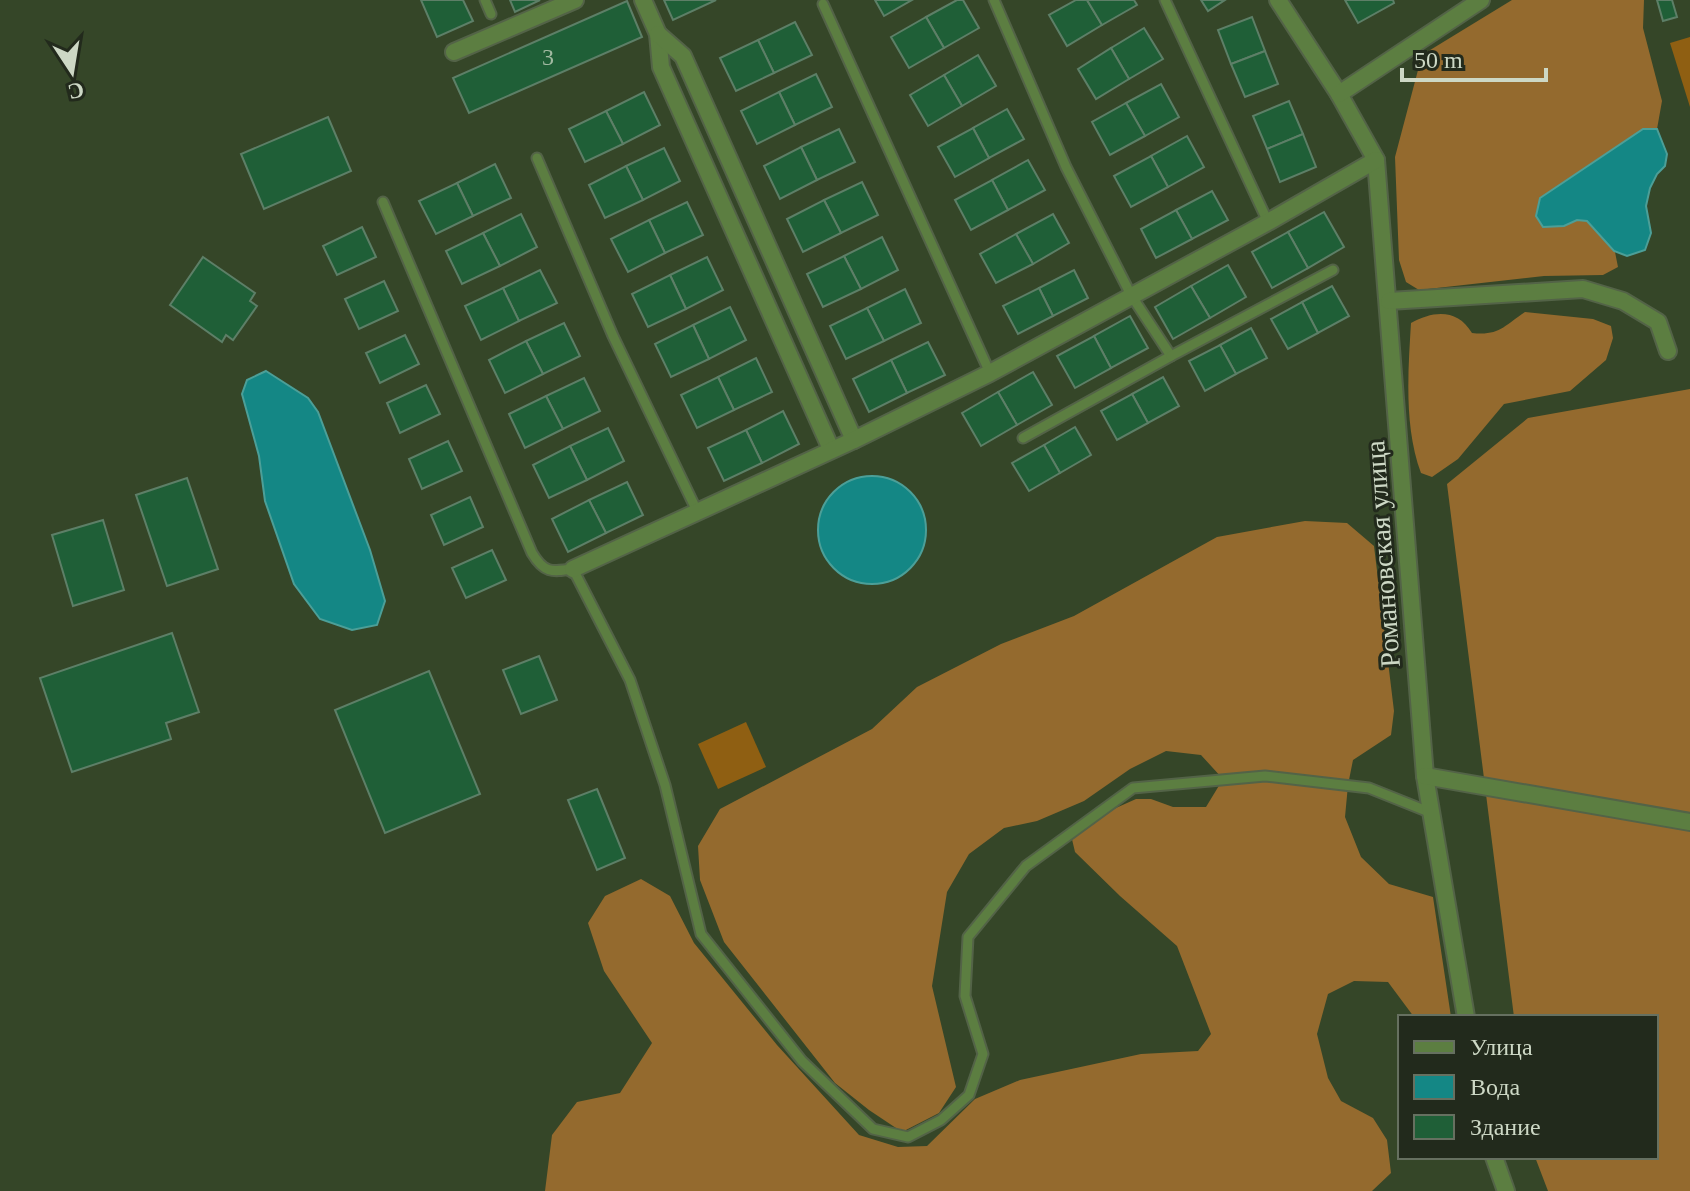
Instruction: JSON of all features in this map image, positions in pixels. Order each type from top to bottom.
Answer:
[{"type":"street","points":[[454,52],[575,0]]},
{"type":"street","points":[[643,0],[658,34],[661,67],[831,449]]},
{"type":"street","name":"Романовская улица","points":[[1278,0],[1339,94],[1376,160],[1425,776],[1466,1015]]},
{"type":"street","points":[[1339,94],[1481,0]]},
{"type":"street","points":[[658,34],[683,56],[854,440]]},
{"type":"street","points":[[705,167],[726,156]]},
{"type":"street","points":[[573,569],[854,440],[990,373],[1376,160]]},
{"type":"street","points":[[1389,301],[1583,289],[1623,301],[1658,322],[1668,351]]},
{"type":"street","points":[[772,318],[794,307]]},
{"type":"street","points":[[1425,776],[1690,822]]},
{"type":"street","points":[[1495,1159],[1506,1191]]},
{"type":"lane","points":[[485,0],[491,14]]},
{"type":"lane","points":[[994,0],[1066,167],[1131,295],[1171,356]]},
{"type":"lane","points":[[1165,0],[1268,222]]},
{"type":"lane","points":[[823,4],[990,373]]},
{"type":"lane","points":[[537,158],[613,336],[697,511]]},
{"type":"lane","points":[[383,202],[532,553],[541,567],[554,572],[573,569],[630,680],[665,785],[701,934],[802,1061],[873,1129],[908,1137],[941,1120],[969,1095],[983,1054],[965,996],[968,937],[1026,866],[1133,788],[1265,776],[1369,788],[1429,812]]},
{"type":"lane","points":[[1023,438],[1333,270]]},
{"type":"shaded area","points":[[1512,0],[1644,0],[1643,28],[1662,101],[1657,129],[1643,129],[1540,198],[1564,226],[1577,220],[1587,221],[1615,252],[1618,267],[1603,275],[1544,276],[1419,290],[1406,282],[1399,260],[1395,157],[1422,55]]},
{"type":"shaded area","points":[[1690,37],[1690,107],[1670,43]]},
{"type":"shaded area","points":[[1525,312],[1593,319],[1611,326],[1613,338],[1606,360],[1570,391],[1504,404],[1458,459],[1432,477],[1421,473],[1410,418],[1411,323],[1428,316],[1445,314],[1460,319],[1472,333],[1489,333],[1501,329]]},
{"type":"shaded area","points":[[1690,389],[1690,1191],[1548,1191],[1536,1159],[1658,1159],[1658,1015],[1514,1015],[1447,484],[1528,418]]},
{"type":"shaded area","points":[[1305,521],[1347,523],[1374,546],[1394,711],[1391,735],[1353,760],[1345,817],[1361,857],[1389,884],[1433,897],[1451,1015],[1413,1015],[1388,982],[1354,981],[1328,994],[1317,1034],[1328,1078],[1341,1101],[1373,1118],[1387,1140],[1391,1173],[1372,1191],[545,1191],[552,1135],[577,1102],[620,1093],[652,1043],[604,971],[588,923],[605,896],[641,879],[670,896],[694,943],[777,1045],[859,1135],[898,1147],[927,1146],[975,1099],[1020,1080],[1141,1054],[1198,1051],[1211,1034],[1177,946],[1075,852],[1071,835],[1098,816],[1136,799],[1151,799],[1173,807],[1206,807],[1223,779],[1201,755],[1166,751],[1130,769],[1084,801],[1037,821],[1004,828],[969,854],[947,892],[932,986],[956,1087],[939,1113],[902,1132],[835,1083],[724,942],[700,880],[698,846],[720,809],[872,729],[917,687],[1001,644],[1074,616],[1217,537]]},
{"type":"shaded area","points":[[746,722],[766,767],[718,789],[698,744]]},
{"type":"water","points":[[1643,129],[1657,129],[1667,154],[1665,166],[1650,188],[1646,206],[1651,233],[1645,250],[1627,256],[1614,251],[1587,221],[1543,227],[1536,216],[1540,198]]},
{"type":"water","points":[[266,371],[308,398],[318,412],[370,550],[385,601],[377,625],[352,630],[320,619],[294,584],[265,501],[259,456],[242,394],[247,380]]},
{"type":"water","points":[[872,476],[893,480],[910,492],[922,509],[926,530],[922,551],[910,568],[893,580],[872,584],[851,580],[834,568],[822,551],[818,530],[822,509],[834,492],[851,480]]},
{"type":"building","points":[[421,0],[463,0],[473,21],[437,37]]},
{"type":"building","points":[[510,0],[540,0],[515,12]]},
{"type":"building","points":[[664,0],[716,0],[673,20]]},
{"type":"building","points":[[875,0],[912,0],[884,16]]},
{"type":"building","points":[[957,0],[963,0],[979,28],[944,48],[926,17]]},
{"type":"building","points":[[1076,0],[1087,0],[1102,25],[1067,46],[1049,15]]},
{"type":"building","points":[[1087,0],[1134,0],[1137,5],[1102,25]]},
{"type":"building","points":[[1201,0],[1225,0],[1208,11]]},
{"type":"building","points":[[1345,0],[1393,0],[1394,3],[1358,23]]},
{"type":"building","points":[[1657,0],[1672,0],[1677,17],[1663,21]]},
{"type":"building","points":[[627,1],[642,37],[469,113],[453,78]]},
{"type":"building","points":[[926,17],[944,48],[909,68],[891,37]]},
{"type":"building","points":[[1252,17],[1265,51],[1231,64],[1218,30]]},
{"type":"building","points":[[795,22],[812,55],[774,73],[758,40]]},
{"type":"building","points":[[1144,28],[1163,59],[1129,79],[1111,48]]},
{"type":"building","points":[[758,40],[774,73],[736,91],[720,58]]},
{"type":"building","points":[[1111,48],[1129,79],[1096,99],[1078,69]]},
{"type":"building","points":[[1265,51],[1278,84],[1245,97],[1231,64]]},
{"type":"building","points":[[978,55],[996,86],[962,106],[944,75]]},
{"type":"building","points":[[816,74],[832,107],[795,125],[779,92]]},
{"type":"building","points":[[944,75],[962,106],[928,126],[910,95]]},
{"type":"building","points":[[1161,84],[1179,117],[1145,136],[1126,103]]},
{"type":"building","points":[[644,92],[660,125],[623,144],[606,111]]},
{"type":"building","points":[[779,92],[795,125],[757,144],[741,111]]},
{"type":"building","points":[[1289,101],[1303,134],[1267,149],[1253,116]]},
{"type":"building","points":[[1126,103],[1145,136],[1110,155],[1092,122]]},
{"type":"building","points":[[1007,109],[1024,139],[989,158],[973,128]]},
{"type":"building","points":[[606,111],[623,144],[585,162],[569,129]]},
{"type":"building","points":[[328,117],[351,171],[264,209],[241,154]]},
{"type":"building","points":[[973,128],[989,158],[955,177],[938,147]]},
{"type":"building","points":[[839,129],[855,162],[817,180],[801,147]]},
{"type":"building","points":[[1303,134],[1316,167],[1280,182],[1267,149]]},
{"type":"building","points":[[1187,136],[1204,167],[1168,187],[1151,156]]},
{"type":"building","points":[[801,147],[817,180],[780,199],[764,166]]},
{"type":"building","points":[[664,148],[680,181],[643,200],[626,166]]},
{"type":"building","points":[[1151,156],[1168,187],[1131,207],[1114,176]]},
{"type":"building","points":[[1028,160],[1045,190],[1008,210],[992,180]]},
{"type":"building","points":[[495,164],[511,198],[473,216],[457,183]]},
{"type":"building","points":[[626,166],[643,200],[605,218],[589,185]]},
{"type":"building","points":[[992,180],[1008,210],[971,230],[955,200]]},
{"type":"building","points":[[862,182],[878,215],[841,233],[824,200]]},
{"type":"building","points":[[457,183],[473,216],[436,234],[419,201]]},
{"type":"building","points":[[1212,191],[1228,220],[1192,239],[1176,210]]},
{"type":"building","points":[[824,200],[841,233],[803,252],[787,219]]},
{"type":"building","points":[[687,202],[703,235],[665,253],[649,220]]},
{"type":"building","points":[[1176,210],[1192,239],[1156,258],[1141,229]]},
{"type":"building","points":[[1324,212],[1344,247],[1308,268],[1288,232]]},
{"type":"building","points":[[521,214],[537,247],[500,266],[483,233]]},
{"type":"building","points":[[1053,214],[1069,243],[1033,264],[1016,234]]},
{"type":"building","points":[[649,220],[665,253],[628,272],[611,239]]},
{"type":"building","points":[[362,227],[376,257],[337,275],[323,246]]},
{"type":"building","points":[[1288,232],[1308,268],[1272,288],[1252,252]]},
{"type":"building","points":[[483,233],[500,266],[462,284],[446,251]]},
{"type":"building","points":[[1016,234],[1033,264],[996,283],[980,254]]},
{"type":"building","points":[[882,237],[898,270],[861,289],[844,256]]},
{"type":"building","points":[[844,256],[861,289],[823,307],[807,274]]},
{"type":"building","points":[[203,257],[255,293],[250,301],[257,306],[233,340],[226,335],[222,342],[170,305]]},
{"type":"building","points":[[707,257],[723,290],[686,309],[670,275]]},
{"type":"building","points":[[1228,265],[1246,297],[1210,318],[1191,286]]},
{"type":"building","points":[[540,270],[557,303],[519,321],[503,288]]},
{"type":"building","points":[[1074,270],[1088,298],[1053,316],[1039,288]]},
{"type":"building","points":[[670,275],[686,309],[648,327],[632,294]]},
{"type":"building","points":[[384,281],[398,311],[359,329],[345,299]]},
{"type":"building","points":[[1191,286],[1210,318],[1173,339],[1155,307]]},
{"type":"building","points":[[1332,286],[1349,316],[1318,333],[1302,302]]},
{"type":"building","points":[[503,288],[519,321],[481,340],[465,306]]},
{"type":"building","points":[[1039,288],[1053,316],[1018,334],[1003,306]]},
{"type":"building","points":[[905,289],[921,323],[884,341],[867,308]]},
{"type":"building","points":[[1302,302],[1318,333],[1288,349],[1271,319]]},
{"type":"building","points":[[730,307],[746,340],[709,359],[693,325]]},
{"type":"building","points":[[867,308],[884,341],[846,359],[830,326]]},
{"type":"building","points":[[1130,316],[1148,348],[1111,368],[1094,336]]},
{"type":"building","points":[[564,323],[580,356],[543,374],[526,341]]},
{"type":"building","points":[[693,325],[709,359],[671,377],[655,344]]},
{"type":"building","points":[[1251,328],[1267,358],[1236,374],[1220,345]]},
{"type":"building","points":[[405,335],[419,364],[380,383],[366,353]]},
{"type":"building","points":[[1094,336],[1111,368],[1075,388],[1057,356]]},
{"type":"building","points":[[526,341],[543,374],[505,393],[489,360]]},
{"type":"building","points":[[928,342],[945,375],[907,393],[891,360]]},
{"type":"building","points":[[1220,345],[1236,374],[1205,391],[1189,361]]},
{"type":"building","points":[[756,358],[772,392],[734,410],[718,377]]},
{"type":"building","points":[[891,360],[907,393],[869,412],[853,379]]},
{"type":"building","points":[[1033,372],[1052,405],[1017,425],[998,392]]},
{"type":"building","points":[[718,377],[734,410],[697,428],[681,395]]},
{"type":"building","points":[[1163,377],[1179,406],[1148,423],[1132,394]]},
{"type":"building","points":[[584,378],[600,411],[563,429],[546,396]]},
{"type":"building","points":[[426,385],[440,414],[400,433],[387,403]]},
{"type":"building","points":[[998,392],[1017,425],[981,446],[962,413]]},
{"type":"building","points":[[1132,394],[1148,423],[1117,440],[1101,411]]},
{"type":"building","points":[[546,396],[563,429],[525,448],[509,414]]},
{"type":"building","points":[[783,411],[799,444],[762,463],[746,430]]},
{"type":"building","points":[[1075,427],[1091,455],[1060,473],[1044,445]]},
{"type":"building","points":[[608,428],[624,461],[587,480],[570,446]]},
{"type":"building","points":[[746,430],[762,463],[724,481],[708,448]]},
{"type":"building","points":[[448,441],[462,471],[422,489],[409,459]]},
{"type":"building","points":[[1044,445],[1060,473],[1029,491],[1012,463]]},
{"type":"building","points":[[570,446],[587,480],[549,498],[533,465]]},
{"type":"building","points":[[187,478],[218,569],[167,586],[136,495]]},
{"type":"building","points":[[627,482],[643,515],[606,533],[589,500]]},
{"type":"building","points":[[470,497],[483,527],[444,545],[431,515]]},
{"type":"building","points":[[589,500],[606,533],[568,552],[552,519]]},
{"type":"building","points":[[103,520],[124,590],[73,606],[52,535]]},
{"type":"building","points":[[492,550],[506,580],[466,598],[452,568]]},
{"type":"building","points":[[172,633],[199,712],[166,723],[171,739],[72,772],[40,678]]},
{"type":"building","points":[[539,656],[557,700],[521,714],[503,670]]},
{"type":"building","points":[[429,671],[480,794],[385,833],[335,710]]},
{"type":"building","points":[[597,789],[625,858],[597,870],[568,800]]}]
